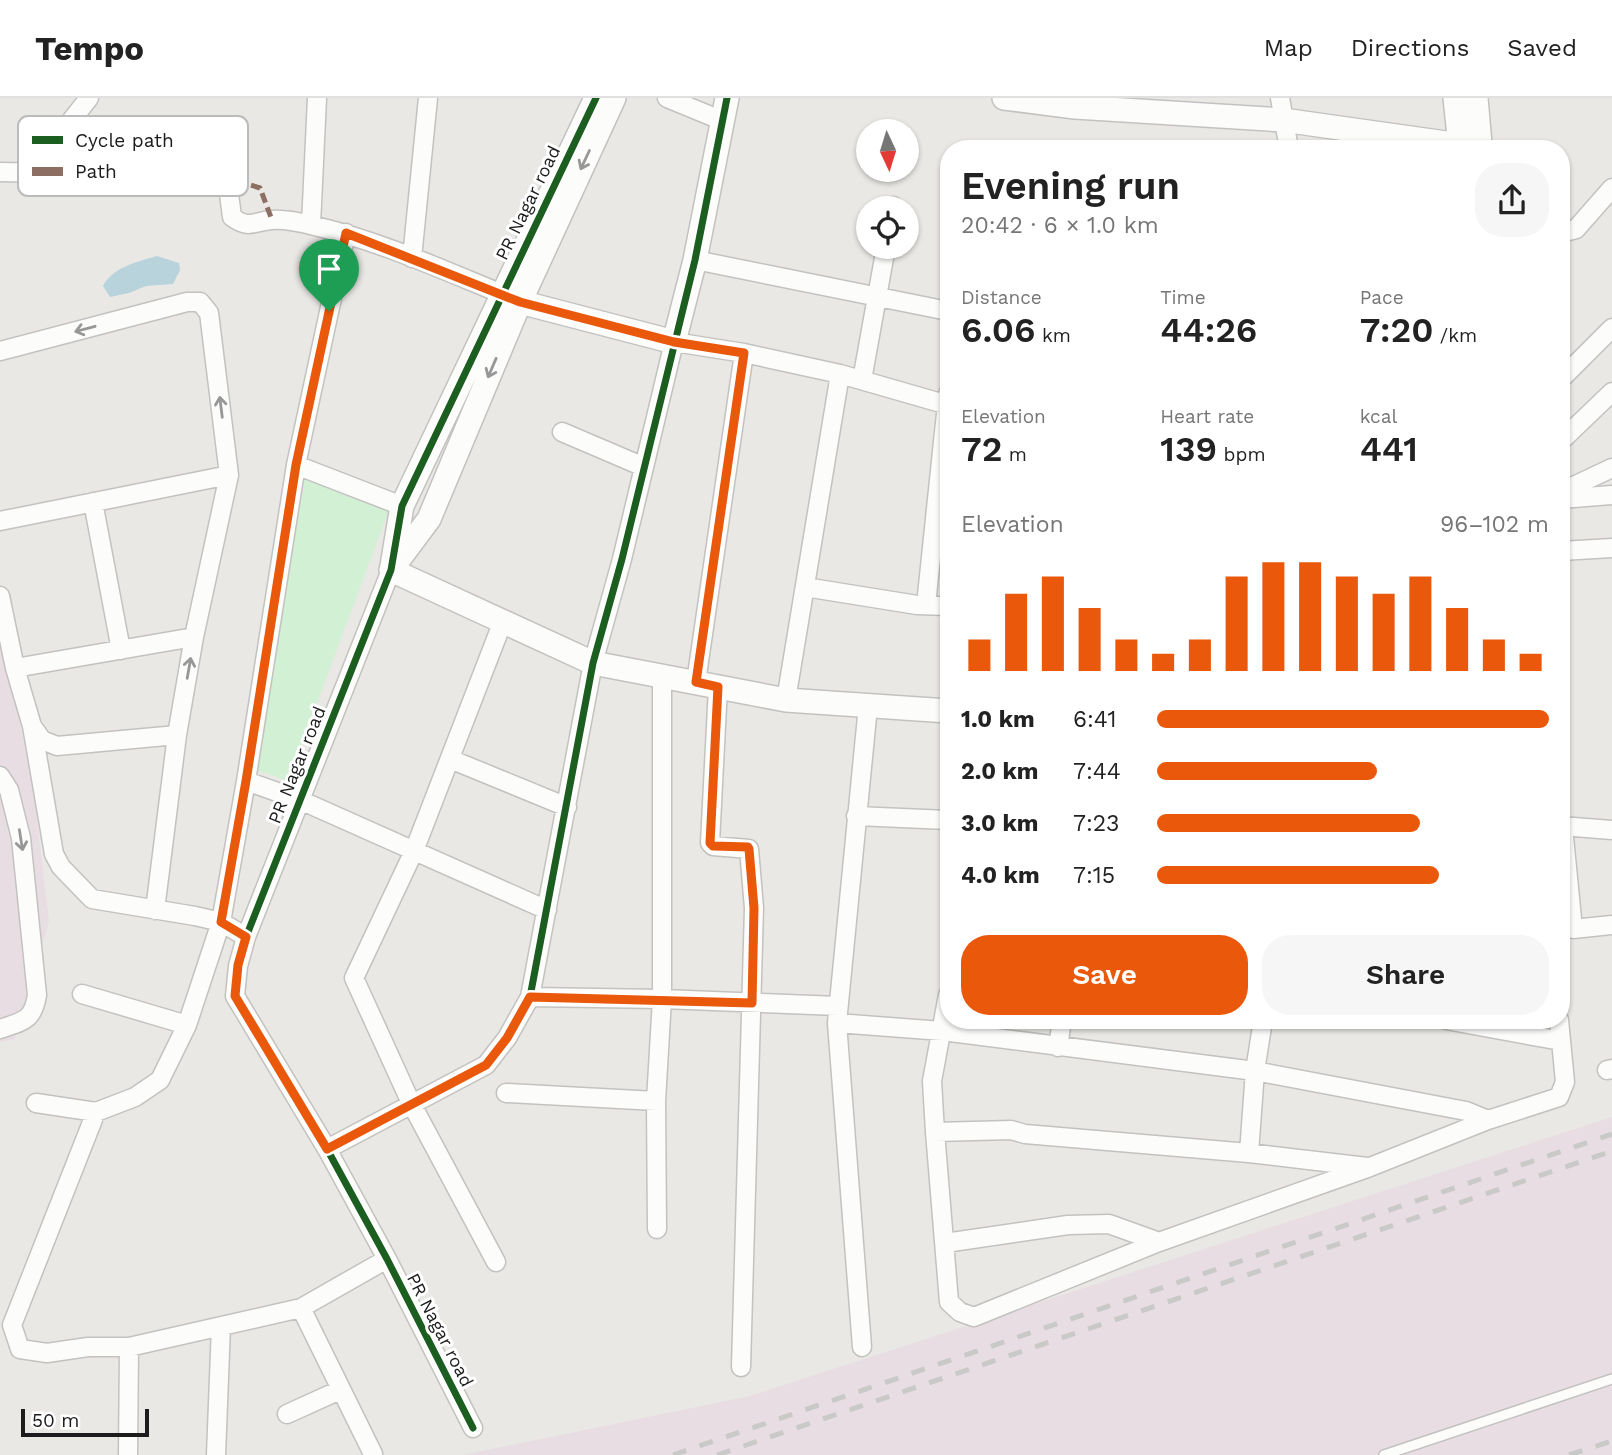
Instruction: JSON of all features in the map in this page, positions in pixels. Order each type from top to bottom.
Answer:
[{"type":"street","points":[[75,116],[89,98]]},
{"type":"street","points":[[311,225],[317,98]]},
{"type":"street","points":[[412,258],[428,98]]},
{"type":"street","name":"PR Nagar road","points":[[391,570],[429,519],[511,298],[596,98]]},
{"type":"street","name":"PR Nagar road","points":[[473,1429],[387,1259],[327,1149],[235,996],[238,965],[246,937],[391,570],[402,506],[614,98]]},
{"type":"street","points":[[667,98],[723,121]]},
{"type":"street","points":[[327,1149],[486,1065],[507,1038],[530,997],[593,663],[622,559],[695,260],[727,98]]},
{"type":"street","points":[[1004,98],[1282,109],[1435,140]]},
{"type":"street","points":[[1455,98],[1468,140]]},
{"type":"street","points":[[1471,140],[1476,98]]},
{"type":"street","points":[[1282,109],[1287,140]]},
{"type":"street","points":[[0,173],[18,173]]},
{"type":"street","points":[[1570,231],[1576,229],[1612,188]]},
{"type":"street","points":[[229,196],[232,217],[241,224],[259,225],[272,220],[346,233],[511,298],[674,342],[744,353],[940,400]]},
{"type":"street","points":[[36,1103],[96,1112],[135,1097],[159,1080],[187,1025],[221,922],[296,465],[346,233]]},
{"type":"street","points":[[862,380],[884,259]]},
{"type":"street","points":[[695,260],[940,310]]},
{"type":"street","points":[[0,351],[187,302],[200,302],[209,313],[229,475],[194,637],[177,735],[155,910]]},
{"type":"street","points":[[1570,370],[1612,328]]},
{"type":"street","points":[[741,1367],[754,908],[748,847],[713,846],[710,843],[707,685],[744,353]]},
{"type":"street","points":[[786,700],[840,374]]},
{"type":"street","points":[[1570,432],[1612,392]]},
{"type":"street","points":[[562,432],[644,467]]},
{"type":"street","points":[[296,465],[402,506]]},
{"type":"street","points":[[1570,488],[1612,468]]},
{"type":"street","points":[[0,521],[229,475]]},
{"type":"street","points":[[926,606],[940,476]]},
{"type":"street","points":[[1570,498],[1612,495]]},
{"type":"street","points":[[93,502],[121,650]]},
{"type":"street","points":[[1570,550],[1612,548]]},
{"type":"street","points":[[391,570],[593,663],[786,700],[940,710]]},
{"type":"street","points":[[804,587],[940,606]]},
{"type":"street","points":[[0,596],[15,668],[32,726],[54,854],[61,867],[92,898],[221,922],[246,937]]},
{"type":"street","points":[[496,1262],[411,1103],[354,978],[414,851],[503,621]]},
{"type":"street","points":[[15,668],[194,637]]},
{"type":"street","points":[[657,1229],[656,1101],[662,999],[662,676]]},
{"type":"street","points":[[862,1348],[837,1014],[868,706]]},
{"type":"street","points":[[32,726],[42,740],[57,746],[177,735]]},
{"type":"street","points":[[450,759],[567,807]]},
{"type":"street","points":[[0,776],[9,790],[21,838],[37,995],[34,1011],[27,1019],[0,1029]]},
{"type":"street","points":[[246,781],[300,800],[547,910]]},
{"type":"street","points":[[856,816],[940,820]]},
{"type":"street","points":[[1570,827],[1612,830]]},
{"type":"street","points":[[1570,901],[1573,929],[1612,925]]},
{"type":"street","points":[[82,995],[187,1025]]},
{"type":"street","points":[[530,997],[752,1003],[942,1031],[1255,1071],[1466,1111],[1488,1120]]},
{"type":"street","points":[[1058,1046],[1061,1029]]},
{"type":"street","points":[[1249,1153],[1255,1071],[1262,1029]]},
{"type":"street","points":[[1495,1029],[1561,1041]]},
{"type":"street","points":[[942,1031],[932,1081],[950,1302],[960,1312],[974,1317],[1159,1242],[1370,1167],[1488,1120],[1559,1097],[1566,1082],[1560,1029]]},
{"type":"street","points":[[506,1093],[656,1101]]},
{"type":"street","points":[[96,1112],[12,1325],[20,1349],[47,1353],[88,1347],[129,1347],[301,1308],[387,1259]]},
{"type":"street","points":[[935,1132],[1011,1130],[1025,1134],[1249,1153],[1370,1167]]},
{"type":"street","points":[[945,1243],[1068,1225],[1109,1224],[1159,1242]]},
{"type":"street","points":[[301,1308],[373,1454]]},
{"type":"street","points":[[216,1455],[220,1326]]},
{"type":"street","points":[[128,1455],[129,1347]]},
{"type":"street","points":[[287,1414],[340,1390]]},
{"type":"lane","points":[[1384,1455],[1612,1379]]},
{"type":"shaded area","points":[[0,627],[33,787],[49,921],[15,1039],[0,1042]]},
{"type":"shaded area","points":[[1612,1117],[1612,1455],[463,1455],[750,1396]]},
{"type":"green space","points":[[305,478],[389,510],[288,781],[256,770]]},
{"type":"water","points":[[157,256],[179,263],[180,270],[173,284],[146,286],[110,297],[103,286],[113,274],[126,266]]},
{"type":"railway","points":[[673,1455],[1612,1134]]},
{"type":"railway","points":[[717,1455],[1612,1151]]},
{"type":"railway","points":[[1569,1455],[1612,1441]]},
{"type":"marked path","points":[[248,184],[260,188],[272,220]]},
{"type":"cycle path","points":[[473,1428],[387,1259],[327,1149],[235,996],[238,966],[246,937],[391,570],[402,506],[596,98]]},
{"type":"cycle path","points":[[327,1149],[486,1065],[507,1038],[530,997],[593,663],[622,559],[695,260],[727,98]]},
{"type":"route","points":[[346,233],[520,302],[674,342],[744,353],[696,682],[718,687],[710,843],[713,846],[748,847],[754,908],[752,1003],[530,997],[507,1038],[486,1065],[327,1149],[235,996],[238,965],[246,937],[221,922],[296,465],[329,311],[346,233]]}]
